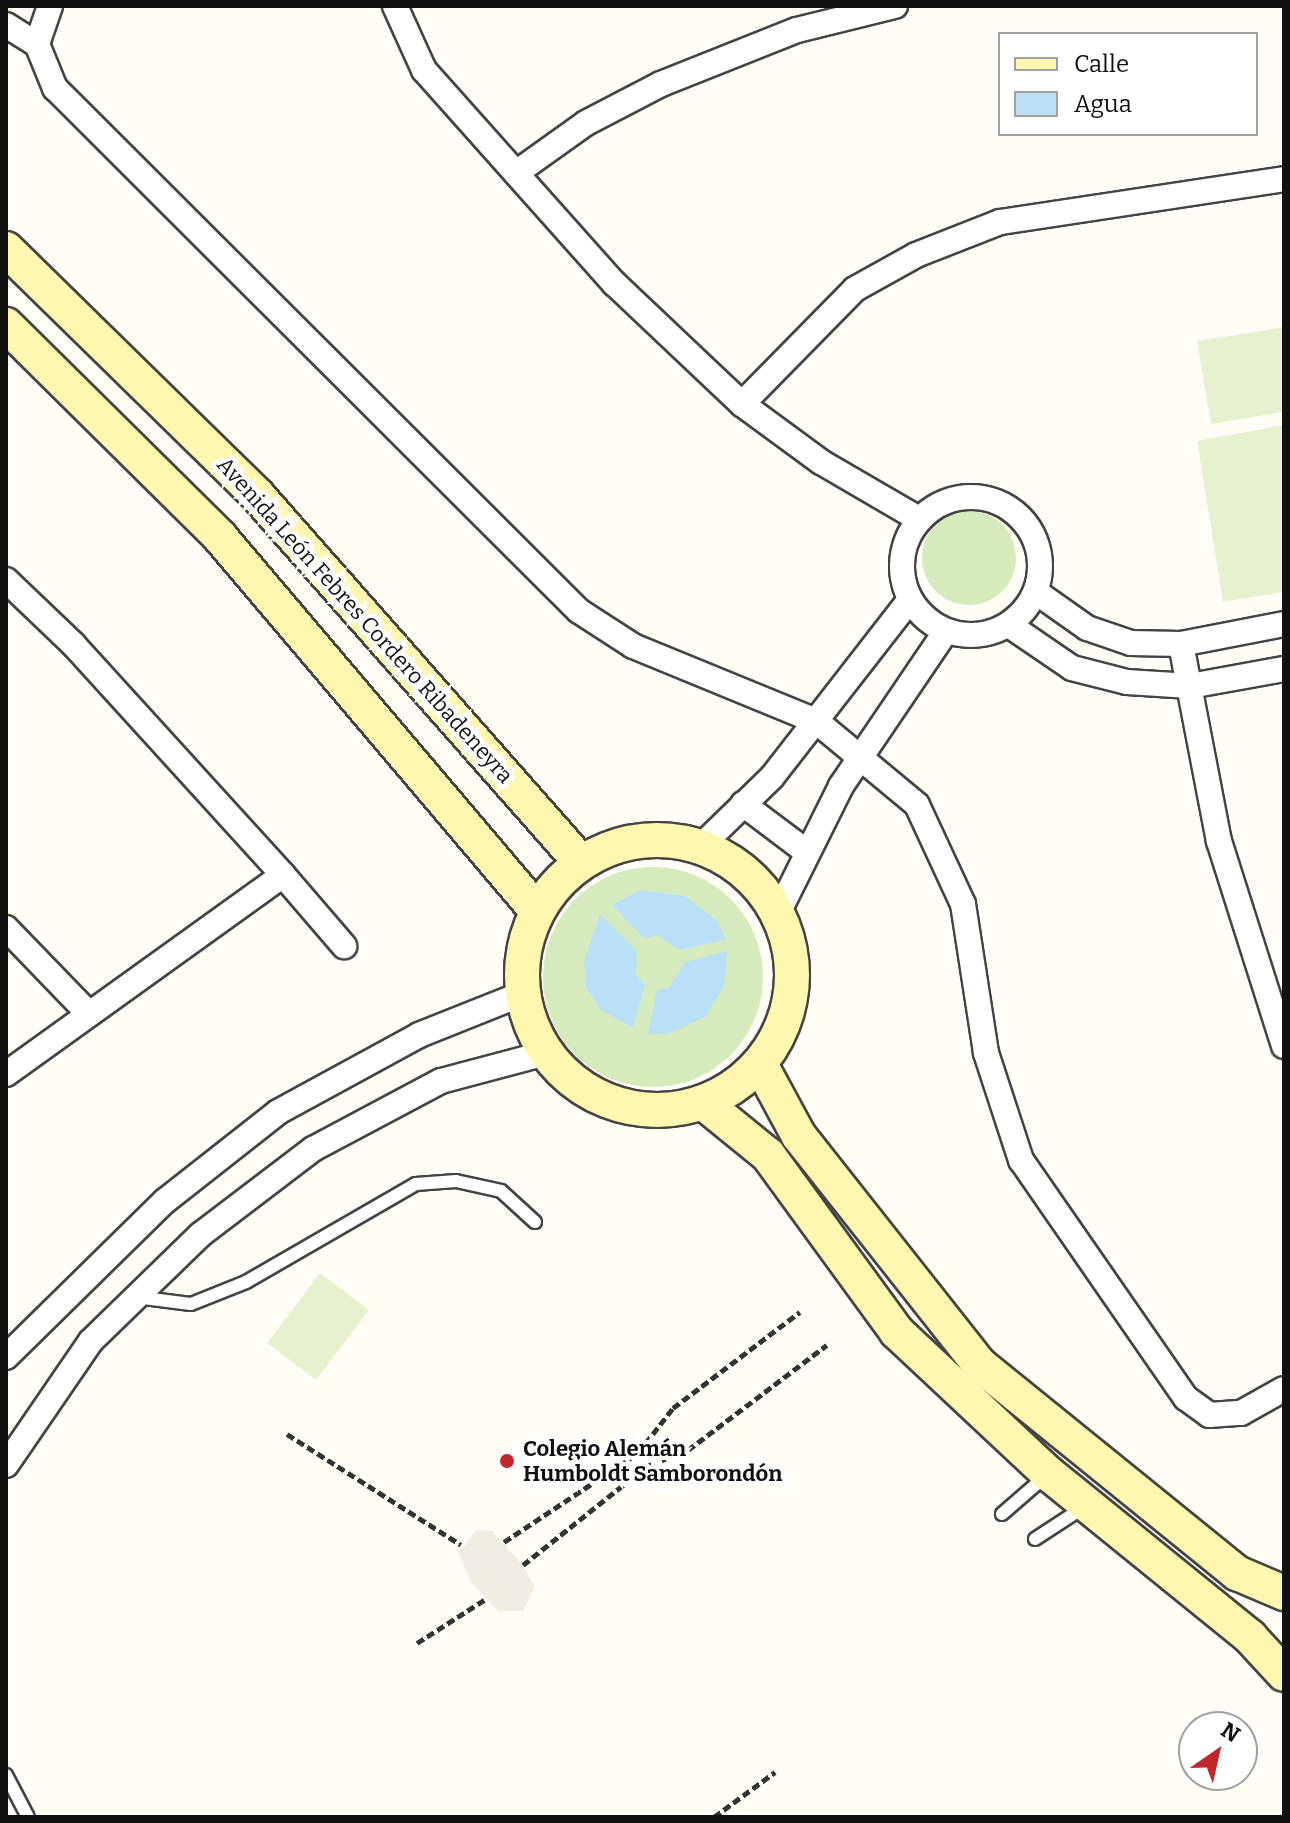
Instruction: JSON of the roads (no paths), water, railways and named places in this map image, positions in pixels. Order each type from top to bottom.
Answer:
[{"type":"street","points":[[37,44],[50,6]]},
{"type":"street","points":[[395,6],[424,70],[615,284],[742,404],[821,462],[919,519]]},
{"type":"street","points":[[516,173],[586,123],[661,84],[797,30],[895,6]]},
{"type":"street","points":[[6,25],[37,44],[55,88],[579,611],[633,646],[816,721],[917,805],[963,904],[986,1053],[1029,1173],[1186,1398],[1209,1415],[1241,1413],[1284,1389]]},
{"type":"street","points":[[742,404],[855,289],[916,255],[1000,222],[1284,179]]},
{"type":"street","name":"Avenida León Febres Cordero Ribadeneyra","points":[[6,249],[258,496],[581,862]]},
{"type":"street","points":[[6,325],[220,537],[537,911]]},
{"type":"street","points":[[962,497],[1009,507],[1038,545],[1036,592],[1009,625],[968,636],[946,631],[910,600],[902,558],[919,519],[962,497]]},
{"type":"street","points":[[6,580],[73,644],[344,946]]},
{"type":"street","points":[[1036,592],[1087,628],[1131,643],[1181,644],[1284,624]]},
{"type":"street","points":[[700,847],[743,804],[816,721],[910,600]]},
{"type":"street","points":[[1009,625],[1072,668],[1127,682],[1190,686],[1284,669]]},
{"type":"street","points":[[778,913],[807,852],[860,758],[946,631]]},
{"type":"street","points":[[1181,644],[1219,841],[1284,1046]]},
{"type":"street","points":[[743,804],[807,852]]},
{"type":"street","points":[[660,840],[700,847],[731,862],[778,913],[790,952],[792,992],[781,1031],[760,1064],[704,1103],[660,1111],[616,1105],[577,1084],[546,1053],[522,994],[523,951],[537,911],[581,862],[619,845],[660,840]]},
{"type":"street","points":[[6,1074],[283,875]]},
{"type":"street","points":[[6,928],[88,1013]]},
{"type":"street","points":[[6,1357],[165,1201],[278,1112],[419,1035],[522,994]]},
{"type":"street","points":[[6,1465],[91,1341],[200,1235],[313,1149],[441,1081],[546,1053]]},
{"type":"street","points":[[760,1064],[799,1136],[980,1365],[1237,1573],[1284,1593]]},
{"type":"street","points":[[704,1103],[768,1155],[897,1332],[1049,1474],[1250,1637],[1284,1674]]},
{"type":"lane","points":[[136,1297],[191,1304],[232,1287],[416,1184],[456,1181],[501,1191],[535,1222]]},
{"type":"lane","points":[[1002,1514],[1049,1474]]},
{"type":"lane","points":[[1035,1539],[1087,1506]]},
{"type":"lane","points":[[6,1775],[28,1817]]},
{"type":"water","points":[[640,890],[685,896],[717,921],[726,940],[678,950],[657,935],[644,939],[612,905]]},
{"type":"water","points":[[600,914],[637,951],[636,974],[645,985],[633,1028],[601,1010],[586,988],[584,961]]},
{"type":"water","points":[[727,951],[724,986],[705,1017],[668,1034],[648,1034],[657,990],[669,988],[685,962]]},
{"type":"place","name":"Colegio Alemán Humboldt Samborondón","points":[[507,1461]]}]
